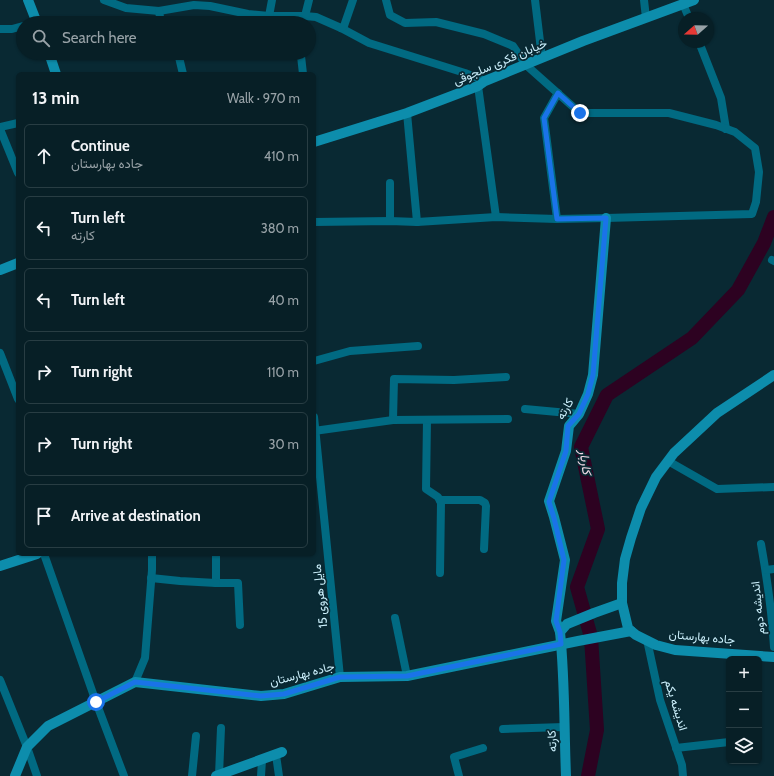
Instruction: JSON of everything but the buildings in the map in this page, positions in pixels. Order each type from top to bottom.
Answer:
[{"type":"street","points":[[28,0],[34,16]]},
{"type":"street","points":[[104,0],[126,8],[159,11],[210,3],[248,14],[269,16],[305,16],[309,0]]},
{"type":"street","points":[[269,16],[272,0]]},
{"type":"street","points":[[341,28],[344,26],[353,0]]},
{"type":"street","points":[[316,222],[417,222],[496,217],[557,219],[752,214],[756,202],[759,172],[755,148],[735,132],[669,113],[580,113],[526,65],[512,46],[484,34],[436,22],[405,23],[390,15],[386,0]]},
{"type":"street","points":[[535,0],[542,58]]},
{"type":"street","points":[[644,0],[646,18]]},
{"type":"street","name":"خیابان فکری سلجوقی","points":[[316,141],[407,113],[584,41],[694,0]]},
{"type":"street","points":[[683,4],[686,12]]},
{"type":"street","points":[[159,11],[160,16]]},
{"type":"street","points":[[316,17],[369,43],[465,73],[481,83],[496,217]]},
{"type":"street","points":[[0,29],[16,28]]},
{"type":"street","points":[[701,48],[721,98],[726,129]]},
{"type":"street","points":[[51,60],[55,72]]},
{"type":"street","points":[[180,60],[183,72]]},
{"type":"street","points":[[301,60],[303,72]]},
{"type":"street","points":[[557,219],[544,118],[558,93]]},
{"type":"street","points":[[407,113],[417,222]]},
{"type":"street","points":[[16,124],[0,128],[16,169]]},
{"type":"street","points":[[390,183],[390,221]]},
{"type":"street","name":"کارته","points":[[566,776],[563,674],[560,632],[556,621],[564,560],[549,502],[566,451],[568,426],[579,414],[588,394],[593,375],[606,218]]},
{"type":"street","points":[[0,270],[16,263]]},
{"type":"street","points":[[316,360],[350,351],[418,346]]},
{"type":"street","points":[[0,353],[16,394]]},
{"type":"street","points":[[631,631],[628,628],[623,608],[622,583],[625,559],[641,508],[656,477],[674,453],[717,413],[774,375]]},
{"type":"street","points":[[393,420],[394,379],[454,380],[506,378]]},
{"type":"street","points":[[525,409],[579,414]]},
{"type":"street","points":[[316,431],[393,420],[508,419]]},
{"type":"street","points":[[427,420],[426,489],[440,500],[440,574]]},
{"type":"street","name":"مایل هروی 15","points":[[316,441],[340,677]]},
{"type":"street","points":[[668,461],[717,489],[774,487]]},
{"type":"street","points":[[440,500],[480,500],[485,503],[484,549]]},
{"type":"street","name":"اندیشه دوم","points":[[761,544],[770,570],[774,647]]},
{"type":"street","points":[[0,566],[30,556]]},
{"type":"street","points":[[45,556],[96,702],[124,776]]},
{"type":"street","points":[[15,776],[27,746],[48,726],[135,682],[145,658],[152,556]]},
{"type":"street","points":[[216,556],[216,583]]},
{"type":"street","points":[[151,578],[180,581],[238,583],[240,625]]},
{"type":"street","points":[[560,632],[567,624],[594,613],[623,608]]},
{"type":"street","points":[[395,618],[407,676]]},
{"type":"street","name":"جاده بهارستان","points":[[135,682],[261,696],[284,694],[340,677],[407,676],[631,631],[636,636],[656,645],[675,650],[774,657]]},
{"type":"street","name":"اندیشه یکم","points":[[647,640],[660,700],[682,765],[683,776]]},
{"type":"street","points":[[0,680],[27,746],[37,776]]},
{"type":"street","points":[[503,729],[564,727]]},
{"type":"street","points":[[221,728],[217,775],[279,754],[279,776]]},
{"type":"street","points":[[192,776],[196,736]]},
{"type":"street","points":[[676,748],[726,742]]},
{"type":"street","points":[[458,776],[454,757],[483,748]]},
{"type":"street","points":[[262,760],[262,776]]},
{"type":"waterway","name":"کاربار","points":[[588,776],[597,730],[591,637],[577,587],[598,529],[581,447],[607,395],[692,338],[738,290],[764,243],[774,217]]},
{"type":"route","points":[[96,702],[135,682],[261,696],[284,694],[340,677],[407,676],[561,644],[560,632],[556,621],[564,560],[549,502],[566,451],[568,426],[579,414],[588,394],[593,375],[606,218],[557,219],[544,118],[558,93],[580,113]]}]
